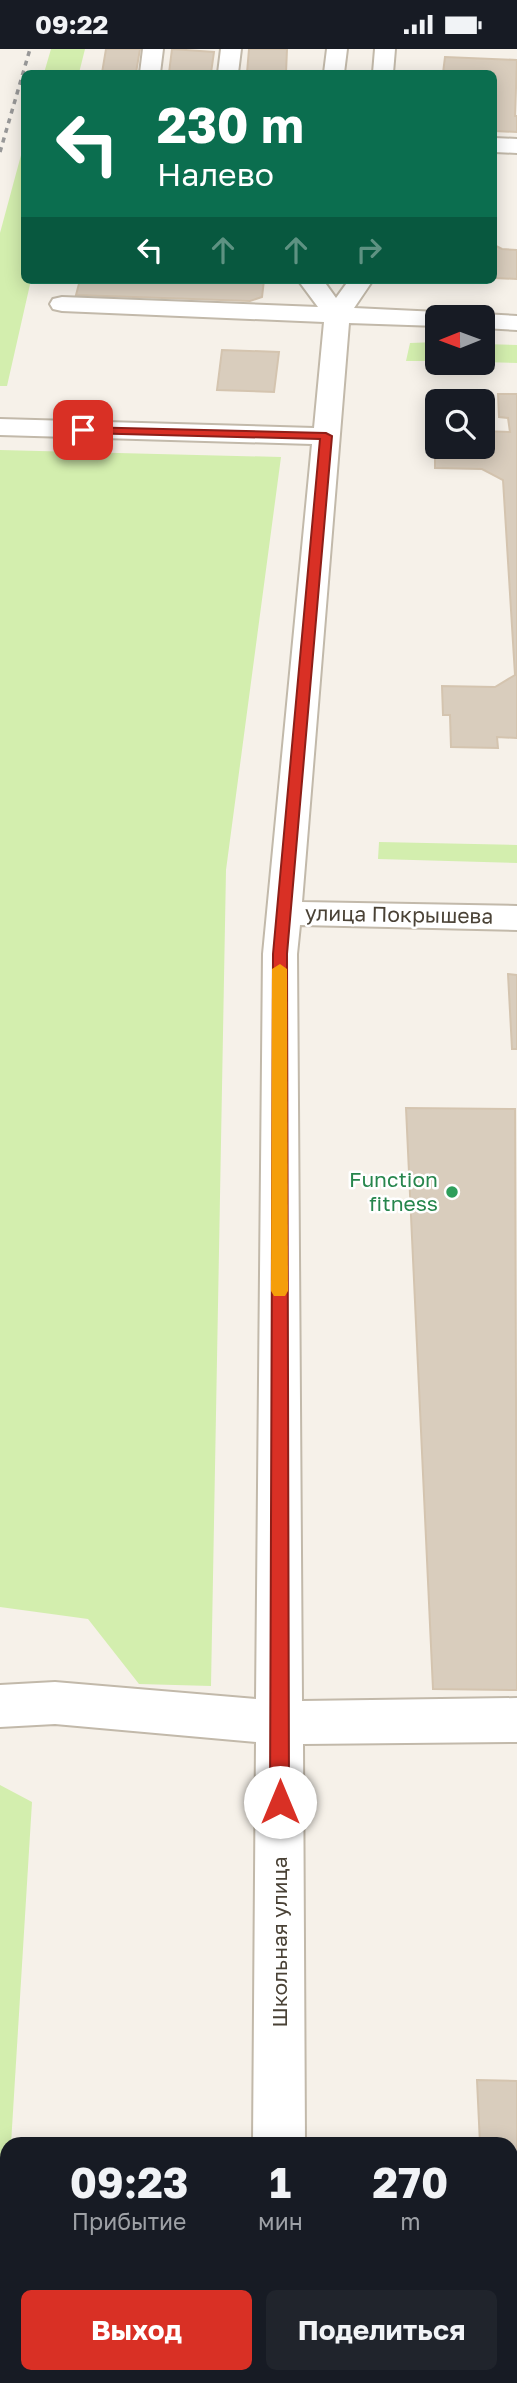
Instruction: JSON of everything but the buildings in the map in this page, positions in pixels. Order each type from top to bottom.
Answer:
[{"type":"street","points":[[150,70],[153,49]]},
{"type":"street","points":[[228,70],[231,49]]},
{"type":"street","points":[[334,70],[337,49]]},
{"type":"street","points":[[383,70],[385,49]]},
{"type":"street","points":[[497,145],[517,146]]},
{"type":"street","points":[[313,284],[337,315]]},
{"type":"street","name":"Школьная улица","points":[[279,2137],[282,913],[337,315],[358,284]]},
{"type":"street","points":[[62,304],[425,319]]},
{"type":"street","points":[[495,322],[517,323]]},
{"type":"street","points":[[0,427],[326,436]]},
{"type":"street","name":"улица Покрышева","points":[[282,913],[517,918]]},
{"type":"street","points":[[0,1706],[55,1703],[280,1723],[517,1720]]},
{"type":"green space","points":[[51,49],[85,49],[80,70],[45,70]]},
{"type":"green space","points":[[21,155],[21,284],[30,284],[7,386],[0,386],[0,233]]},
{"type":"green space","points":[[425,342],[425,361],[406,361],[410,343]]},
{"type":"green space","points":[[495,344],[517,345],[517,363],[495,362]]},
{"type":"green space","points":[[0,450],[281,457],[226,870],[211,1686],[139,1684],[88,1619],[0,1607]]},
{"type":"green space","points":[[379,842],[517,845],[517,863],[378,859]]},
{"type":"green space","points":[[0,1785],[32,1802],[11,2137],[0,2137]]},
{"type":"railway","points":[[24,70],[30,49]]},
{"type":"railway","points":[[0,152],[21,80]]},
{"type":"slow traffic","points":[[280,969],[280,1291]]},
{"type":"place","name":"Function fitness","points":[[452,1192]]},
{"type":"route","points":[[83,430],[326,436],[280,954],[280,1802]]}]
